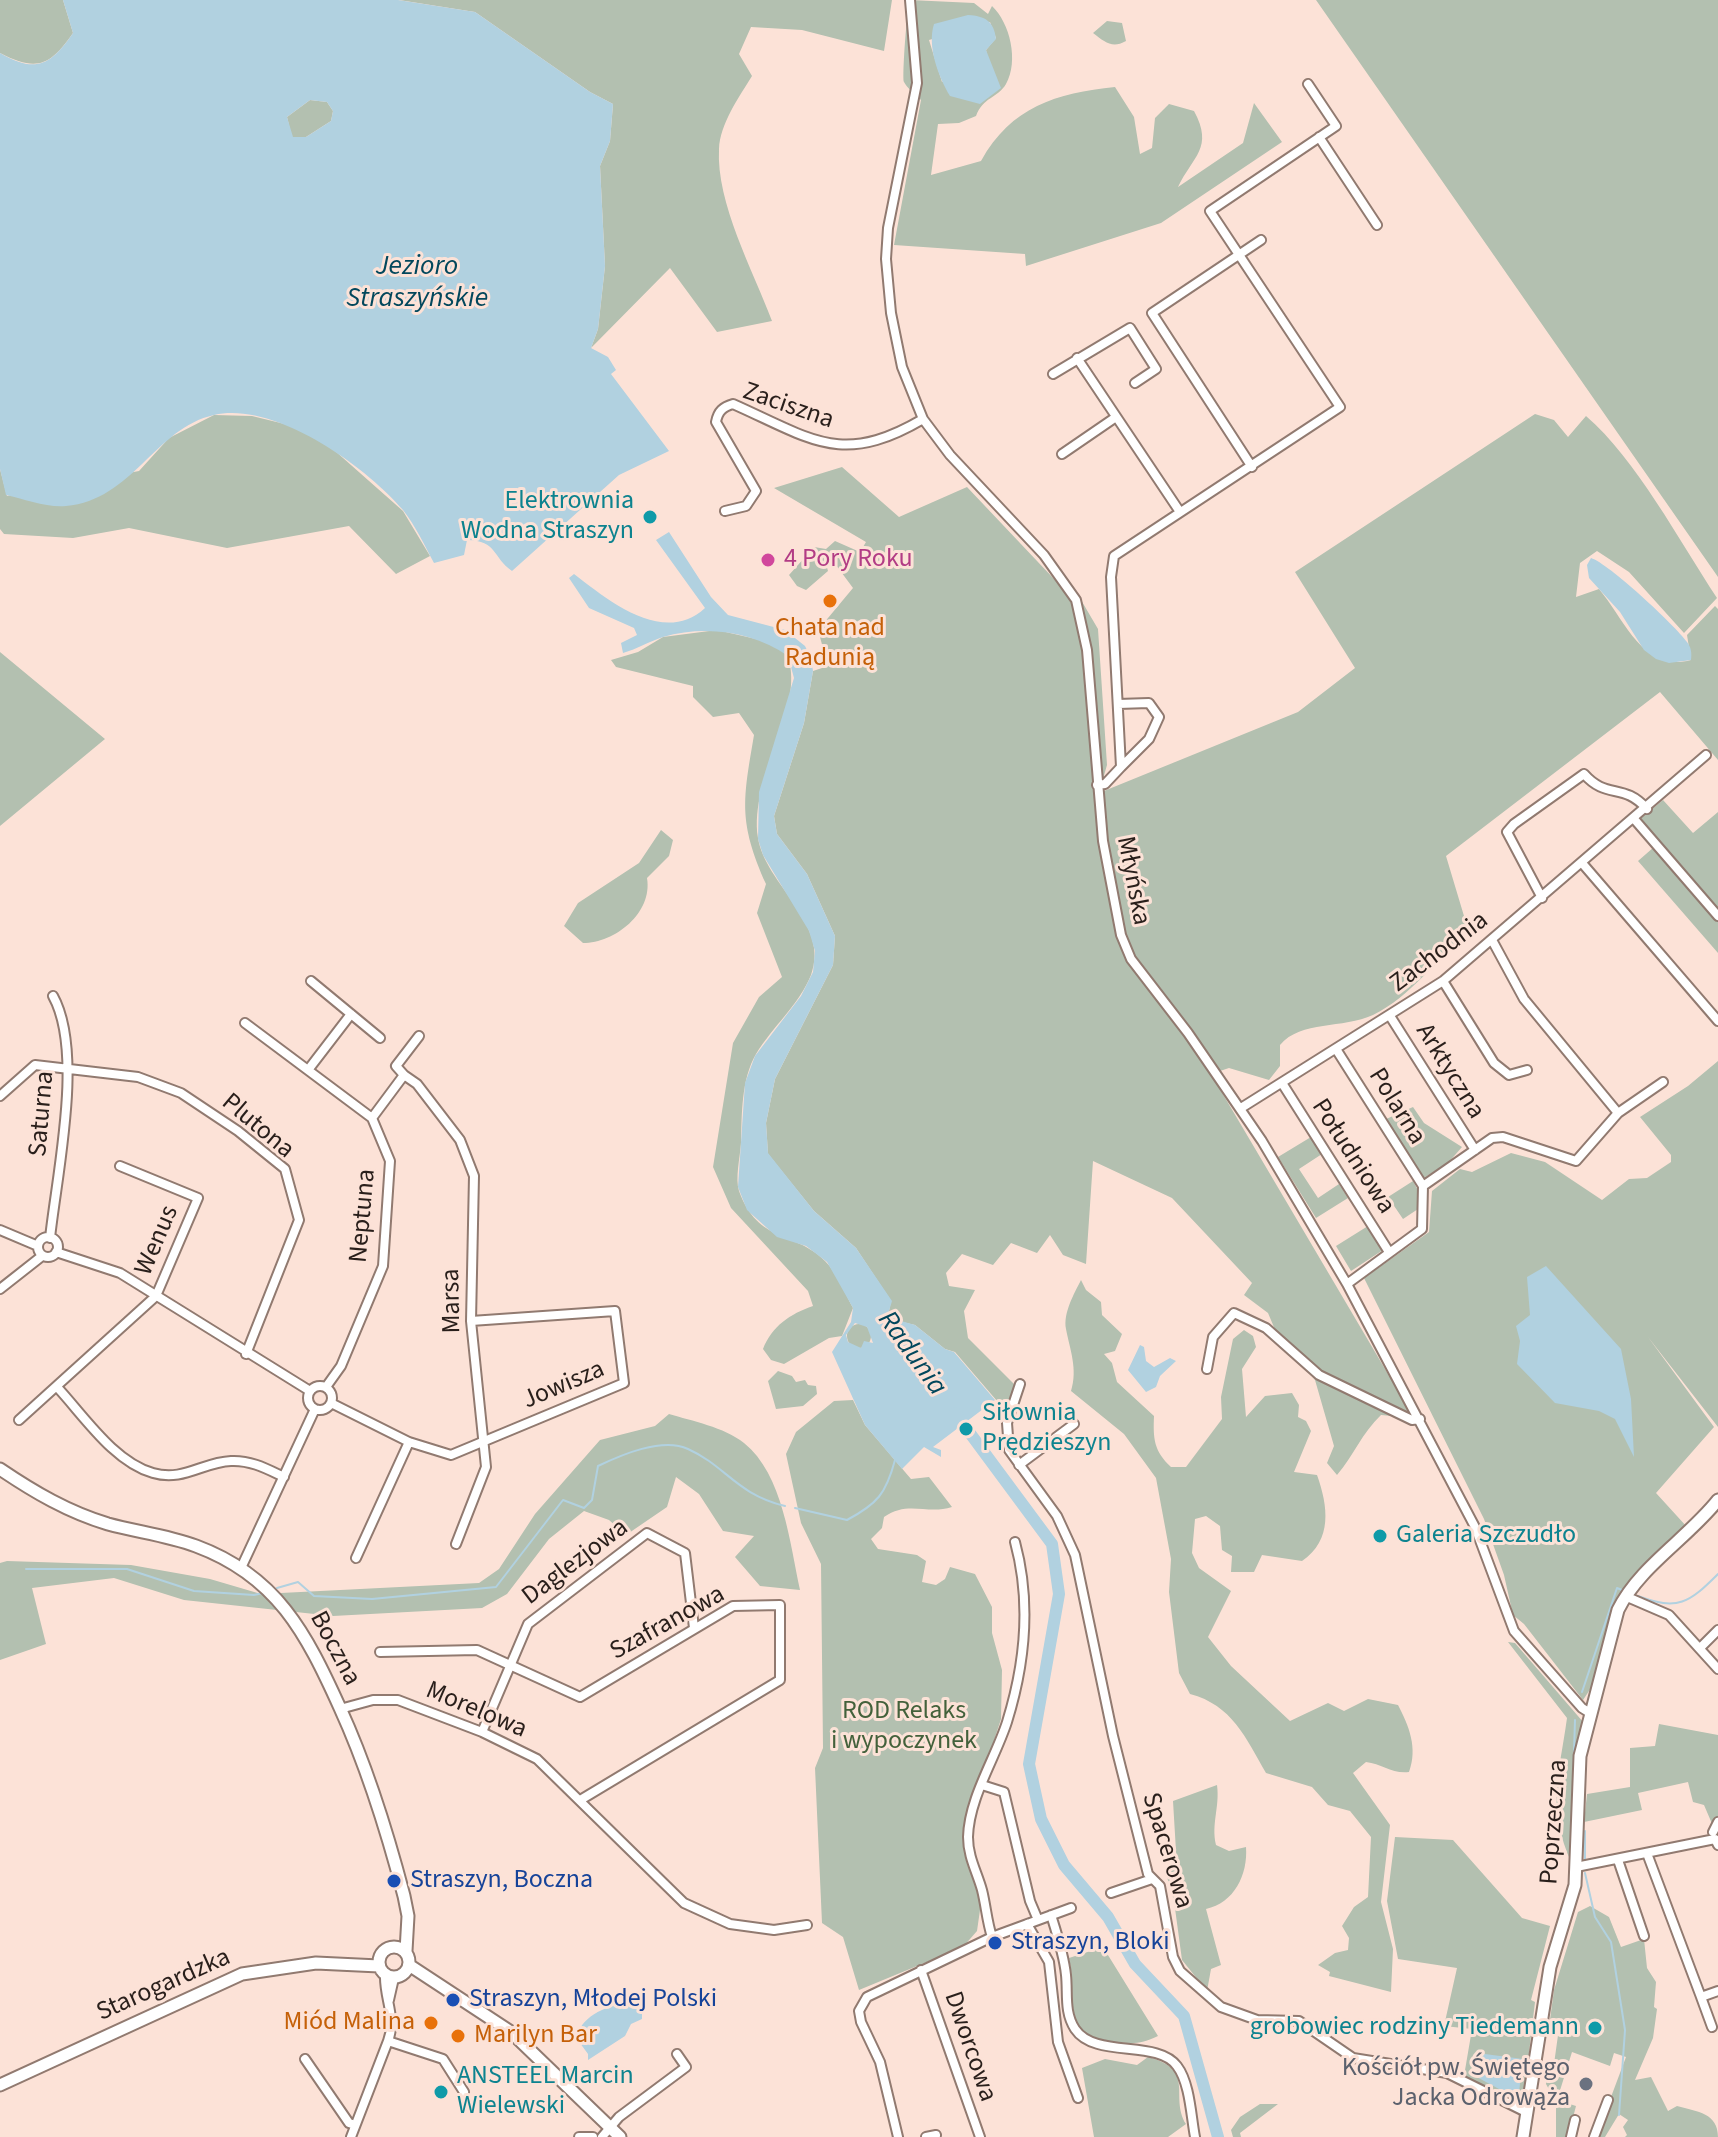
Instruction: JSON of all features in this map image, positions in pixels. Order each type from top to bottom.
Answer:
[{"type":"street","name":"Młyńska","points":[[910,0],[916,41],[916,96],[888,228],[886,259],[891,313],[902,367],[923,419],[950,455],[1044,555],[1076,600],[1087,650],[1097,785],[1114,915],[1121,935],[1131,959],[1241,1108],[1347,1284],[1475,1527],[1514,1631],[1571,1697],[1590,1713]]},
{"type":"street","points":[[1121,767],[1111,577],[1114,556],[1340,407],[1210,211],[1336,126],[1308,84]]},
{"type":"street","points":[[1319,137],[1377,225]]},
{"type":"street","points":[[1252,467],[1152,313],[1261,240]]},
{"type":"street","points":[[1053,374],[1130,328],[1156,369],[1135,383]]},
{"type":"street","points":[[1077,358],[1180,512]]},
{"type":"street","name":"Zaciszna","points":[[725,511],[746,506],[756,491],[716,422],[718,413],[726,406],[733,404],[826,443],[852,447],[888,439],[923,419]]},
{"type":"street","points":[[1062,454],[1116,417]]},
{"type":"street","points":[[1097,785],[1105,784],[1149,739],[1159,717],[1149,703],[1118,704]]},
{"type":"street","name":"Zachodnia","points":[[1241,1108],[1443,981],[1635,820],[1706,755]]},
{"type":"street","points":[[1542,898],[1507,832],[1584,774],[1601,791],[1632,794],[1647,809]]},
{"type":"street","points":[[1635,820],[1718,916]]},
{"type":"street","points":[[1582,863],[1718,1021]]},
{"type":"street","points":[[1492,940],[1524,999],[1618,1113]]},
{"type":"street","points":[[311,981],[380,1038]]},
{"type":"street","points":[[1443,981],[1501,1070],[1518,1075],[1527,1070]]},
{"type":"street","name":"Saturna","points":[[50,1238],[69,1069],[63,1013],[53,996]]},
{"type":"street","points":[[308,1070],[351,1014]]},
{"type":"street","name":"Arktyczna","points":[[1390,1016],[1475,1150]]},
{"type":"street","points":[[245,1023],[372,1118],[404,1075],[396,1066],[419,1036]]},
{"type":"street","name":"Polarna","points":[[1336,1049],[1423,1186]]},
{"type":"street","name":"Plutona","points":[[0,1096],[35,1065],[138,1077],[181,1093],[238,1131],[285,1169],[299,1220],[246,1354]]},
{"type":"street","name":"Marsa","points":[[404,1075],[417,1084],[460,1140],[474,1176],[471,1321],[486,1467],[456,1544]]},
{"type":"street","points":[[1347,1284],[1422,1229],[1423,1186],[1492,1138],[1503,1137],[1576,1161],[1618,1113],[1663,1082]]},
{"type":"street","name":"Południowa","points":[[1282,1083],[1389,1252]]},
{"type":"street","name":"Neptuna","points":[[326,1387],[341,1366],[383,1266],[390,1161],[372,1118]]},
{"type":"street","name":"Wenus","points":[[19,1420],[156,1296],[198,1198],[120,1166]]},
{"type":"street","points":[[0,1230],[38,1246],[42,1256]]},
{"type":"street","points":[[0,1289],[42,1256],[51,1257],[56,1252],[57,1244],[50,1238],[41,1240],[38,1246]]},
{"type":"street","points":[[56,1252],[120,1273],[310,1391]]},
{"type":"street","name":"Jowisza","points":[[331,1403],[409,1442],[451,1455],[624,1383],[615,1311],[471,1321]]},
{"type":"street","points":[[1207,1369],[1213,1337],[1234,1313],[1266,1328],[1319,1375],[1412,1420],[1420,1419]]},
{"type":"street","name":"Spacerowa","points":[[1020,1384],[1006,1437],[1019,1465],[1057,1516],[1075,1555],[1118,1758],[1152,1879],[1160,1886],[1173,1957],[1180,1971],[1221,2007],[1257,2020],[1299,2021],[1353,2058],[1447,2073],[1526,2112]]},
{"type":"street","points":[[317,1386],[326,1387],[332,1397],[331,1403],[324,1409],[315,1409],[308,1401],[310,1391],[317,1386]]},
{"type":"street","points":[[57,1387],[131,1463],[153,1473],[191,1474],[231,1461],[256,1464],[284,1477]]},
{"type":"street","points":[[241,1568],[315,1409]]},
{"type":"street","points":[[1019,1465],[1074,1424]]},
{"type":"street","points":[[356,1558],[409,1442]]},
{"type":"street","name":"Boczna","points":[[0,1469],[38,1494],[84,1516],[196,1546],[241,1568],[268,1589],[301,1627],[340,1709],[379,1804],[404,1896],[407,1928],[401,1949]]},
{"type":"street","name":"Poprzeczna","points":[[1523,2137],[1550,1967],[1569,1908],[1576,1867],[1578,1775],[1590,1713],[1625,1596],[1698,1525],[1718,1500]]},
{"type":"street","name":"Daglezjowa","points":[[482,1732],[528,1624],[647,1533],[685,1553],[694,1628]]},
{"type":"street","points":[[992,1937],[968,1847],[970,1825],[1006,1723],[1021,1661],[1024,1575],[1015,1542]]},
{"type":"street","points":[[1625,1596],[1669,1615],[1718,1669]]},
{"type":"street","name":"Szafranowa","points":[[380,1652],[477,1650],[580,1697],[733,1606],[780,1605],[780,1680],[582,1799]]},
{"type":"street","points":[[1700,1648],[1718,1630]]},
{"type":"street","name":"Morelowa","points":[[340,1709],[373,1700],[398,1700],[482,1732],[537,1759],[582,1799],[684,1903],[730,1924],[774,1930],[807,1925]]},
{"type":"street","points":[[982,1785],[1004,1792],[1030,1901],[1038,1920]]},
{"type":"street","points":[[1713,1832],[1718,1822]]},
{"type":"street","points":[[1576,1867],[1648,1856],[1715,1839],[1718,1845]]},
{"type":"street","points":[[1648,1856],[1712,2027]]},
{"type":"street","points":[[1618,1860],[1644,1936]]},
{"type":"street","points":[[1111,1893],[1152,1879]]},
{"type":"street","name":"Dworcowa","points":[[898,2137],[880,2062],[859,2011],[873,1993],[992,1937],[1071,1908]]},
{"type":"street","points":[[1051,1915],[1062,1954],[1066,2005],[1076,2030],[1095,2044],[1163,2056],[1176,2065],[1186,2089],[1195,2137]]},
{"type":"street","points":[[1027,1924],[1049,1962],[1058,2042],[1078,2098]]},
{"type":"street","points":[[351,2137],[388,2041],[393,2018],[389,2001],[392,1969],[401,1949],[386,1949],[392,1969]]},
{"type":"street","name":"Starogardzka","points":[[0,2085],[242,1974],[294,1964],[354,1962],[392,1969]]},
{"type":"street","points":[[392,1969],[431,1982],[511,2032],[606,2132],[620,2137]]},
{"type":"street","name":"Dworcowa","points":[[921,1970],[980,2137]]},
{"type":"street","points":[[1701,1997],[1718,1991]]},
{"type":"street","points":[[388,2041],[443,2059],[464,2092]]},
{"type":"street","points":[[606,2132],[619,2117],[686,2067],[677,2054]]},
{"type":"street","points":[[305,2059],[355,2125]]},
{"type":"street","points":[[1594,2137],[1608,2100]]},
{"type":"street","points":[[1571,2137],[1575,2120]]},
{"type":"street","points":[[926,2137],[936,2135]]},
{"type":"street","points":[[579,2137],[593,2137]]},
{"type":"green space","points":[[0,0],[63,0],[73,33],[50,59],[33,64],[13,59],[0,53]]},
{"type":"green space","points":[[399,0],[892,0],[884,51],[802,30],[751,27],[739,54],[752,76],[723,130],[719,149],[720,170],[729,214],[772,321],[717,332],[670,268],[591,348],[598,329],[605,266],[600,166],[610,141],[613,104],[590,92],[475,12]]},
{"type":"green space","points":[[910,0],[974,3],[988,14],[992,6],[1004,22],[1011,43],[1012,64],[1003,89],[983,105],[976,116],[959,123],[938,124],[931,175],[981,161],[1006,128],[1037,106],[1073,94],[1115,87],[1134,117],[1140,154],[1152,148],[1155,118],[1169,104],[1194,111],[1200,124],[1202,143],[1178,187],[1243,143],[1254,103],[1282,142],[1161,223],[1026,266],[1025,254],[894,245],[921,100],[904,82]],"holes":[[[990,22],[996,38],[986,50],[988,61],[942,82],[929,40]]]},
{"type":"green space","points":[[1316,0],[1718,0],[1718,577]]},
{"type":"green space","points":[[1107,21],[1122,23],[1126,41],[1113,44],[1093,33]]},
{"type":"green space","points":[[310,100],[327,102],[333,111],[331,121],[306,137],[292,138],[287,117]]},
{"type":"green space","points":[[1535,414],[1554,420],[1568,437],[1586,416],[1604,434],[1640,478],[1717,598],[1684,633],[1629,572],[1597,551],[1580,563],[1576,597],[1599,589],[1637,641],[1660,659],[1674,662],[1691,660],[1687,635],[1715,606],[1718,609],[1718,760],[1660,692],[1446,856],[1470,936],[1400,998],[1373,1015],[1311,1028],[1289,1037],[1280,1045],[1280,1066],[1269,1080],[1229,1068],[1211,1074],[1414,1418],[1381,1415],[1337,1475],[1327,1463],[1334,1446],[1315,1380],[1276,1332],[1268,1313],[1244,1295],[1252,1283],[1172,1198],[1093,1161],[1086,1264],[1063,1255],[1050,1235],[1037,1253],[1011,1243],[993,1265],[962,1254],[946,1273],[949,1286],[975,1290],[964,1311],[968,1338],[1014,1384],[1012,1402],[1003,1408],[955,1352],[945,1349],[915,1325],[894,1320],[889,1311],[891,1301],[856,1248],[814,1211],[768,1154],[766,1123],[775,1079],[833,965],[835,936],[807,874],[777,834],[774,816],[804,723],[813,671],[828,666],[818,630],[853,588],[833,561],[826,564],[828,571],[806,590],[797,586],[789,575],[814,547],[826,549],[835,541],[860,552],[866,542],[774,488],[842,467],[899,517],[967,487],[1055,580],[1074,588],[1098,629],[1107,765],[1099,793],[1298,712],[1355,668],[1295,572]]},
{"type":"green space","points":[[214,415],[252,416],[297,427],[334,450],[403,511],[430,556],[396,574],[349,526],[227,548],[129,528],[73,538],[4,534],[0,529],[0,469],[7,496],[139,471],[169,438]]},
{"type":"green space","points":[[717,630],[769,642],[788,655],[791,678],[789,700],[761,791],[757,815],[758,838],[772,872],[805,921],[815,956],[806,986],[756,1054],[747,1075],[742,1109],[739,1191],[747,1208],[767,1229],[802,1245],[825,1261],[853,1308],[842,1336],[829,1338],[784,1364],[771,1360],[763,1349],[771,1334],[783,1322],[813,1306],[808,1291],[731,1208],[713,1167],[733,1043],[759,997],[782,977],[757,913],[766,884],[751,843],[745,810],[754,735],[739,713],[713,717],[693,697],[693,686],[616,667],[611,660],[638,652],[663,637]]},
{"type":"green space","points":[[0,652],[105,739],[0,826]]},
{"type":"green space","points":[[1663,800],[1693,833],[1718,812],[1718,953],[1638,861],[1654,847],[1635,823]]},
{"type":"green space","points":[[661,830],[673,840],[669,856],[647,878],[644,903],[638,914],[619,932],[595,942],[583,943],[564,926],[578,903],[639,863]]},
{"type":"green space","points":[[1718,1061],[1718,1427],[1648,1337],[1714,1427],[1656,1493],[1687,1527],[1617,1600],[1595,1682],[1583,1700],[1524,1624],[1513,1615],[1504,1575],[1484,1519],[1364,1278],[1429,1232],[1432,1191],[1460,1169],[1472,1172],[1511,1153],[1545,1162],[1602,1200],[1629,1179],[1647,1178],[1671,1162],[1671,1155],[1640,1117],[1688,1086]]},
{"type":"green space","points":[[1413,1107],[1424,1123],[1462,1147],[1448,1163],[1422,1179],[1384,1120]]},
{"type":"green space","points":[[1311,1137],[1322,1154],[1299,1169],[1318,1198],[1339,1184],[1348,1198],[1316,1218],[1278,1157]]},
{"type":"green space","points":[[1413,1181],[1421,1196],[1421,1207],[1403,1219],[1388,1197]]},
{"type":"green space","points":[[1368,1226],[1383,1250],[1351,1271],[1336,1246]]},
{"type":"green space","points":[[1081,1280],[1086,1290],[1101,1302],[1102,1315],[1122,1334],[1115,1351],[1104,1354],[1112,1363],[1117,1382],[1154,1416],[1156,1444],[1171,1467],[1186,1467],[1222,1419],[1221,1397],[1233,1339],[1244,1330],[1253,1336],[1256,1347],[1242,1369],[1246,1417],[1265,1396],[1292,1393],[1299,1405],[1298,1417],[1306,1421],[1311,1431],[1294,1472],[1317,1475],[1324,1499],[1323,1533],[1312,1553],[1302,1561],[1262,1555],[1254,1572],[1231,1572],[1232,1556],[1222,1550],[1220,1526],[1206,1516],[1195,1519],[1192,1553],[1199,1568],[1231,1591],[1208,1637],[1231,1666],[1290,1721],[1328,1703],[1344,1711],[1368,1699],[1398,1705],[1402,1713],[1409,1729],[1413,1754],[1409,1772],[1397,1772],[1366,1762],[1353,1773],[1390,1825],[1381,1902],[1393,1949],[1391,1992],[1329,1976],[1330,1972],[1318,1965],[1335,1953],[1348,1950],[1349,1938],[1342,1926],[1354,1907],[1368,1897],[1371,1837],[1350,1811],[1328,1805],[1312,1787],[1266,1773],[1236,1724],[1217,1706],[1190,1694],[1179,1673],[1169,1592],[1171,1559],[1156,1478],[1124,1434],[1071,1391],[1074,1367],[1065,1323]]},
{"type":"green space","points":[[859,1324],[868,1327],[871,1336],[868,1345],[859,1348],[850,1345],[847,1336],[850,1327]]},
{"type":"green space","points":[[778,1371],[792,1376],[796,1382],[805,1380],[808,1385],[816,1386],[817,1394],[803,1406],[776,1409],[768,1381]]},
{"type":"green space","name":"ROD Relaks i wypoczynek","points":[[853,1400],[865,1425],[911,1479],[929,1477],[952,1507],[934,1510],[909,1508],[893,1512],[884,1517],[882,1528],[871,1539],[878,1549],[917,1555],[926,1561],[922,1582],[936,1585],[945,1579],[950,1567],[975,1574],[992,1607],[992,1633],[1002,1670],[1001,1719],[964,1833],[967,1860],[981,1903],[977,1931],[963,1947],[859,1990],[843,1937],[822,1923],[815,1768],[823,1748],[821,1564],[801,1523],[786,1454],[796,1432],[834,1401]]},
{"type":"green space","points":[[669,1414],[727,1433],[744,1443],[757,1456],[768,1473],[783,1511],[800,1590],[760,1586],[735,1557],[754,1536],[723,1531],[699,1494],[676,1477],[667,1507],[626,1535],[609,1520],[584,1511],[549,1539],[507,1594],[482,1608],[333,1616],[184,1600],[114,1578],[32,1588],[46,1644],[0,1660],[0,1563],[7,1561],[131,1565],[210,1579],[261,1594],[479,1583],[499,1569],[535,1514],[600,1440],[655,1426]]},
{"type":"green space","points":[[1508,1642],[1515,1643],[1584,1723],[1572,1864],[1559,1825],[1557,1808],[1558,1775],[1567,1718]]},
{"type":"green space","points":[[1659,1724],[1718,1735],[1718,1816],[1713,1826],[1704,1805],[1693,1802],[1688,1782],[1638,1793],[1642,1810],[1584,1822],[1587,1794],[1630,1787],[1630,1748],[1655,1746]]},
{"type":"green space","points":[[1217,1785],[1216,1845],[1229,1851],[1246,1847],[1246,1857],[1242,1877],[1231,1894],[1216,1906],[1206,1909],[1221,1965],[1211,1969],[1207,1991],[1182,1960],[1174,1901],[1165,1870],[1177,1868],[1173,1801]]},
{"type":"green space","points":[[1395,1837],[1453,1840],[1522,1918],[1550,1926],[1531,2000],[1535,2002],[1524,2095],[1519,2100],[1508,2100],[1464,2076],[1472,2029],[1444,2026],[1457,1968],[1398,1959],[1387,1901]]},
{"type":"green space","points":[[1590,1906],[1609,1917],[1621,1947],[1644,1939],[1647,1968],[1656,1982],[1654,2007],[1657,2009],[1653,2038],[1635,2080],[1651,2077],[1668,2111],[1677,2106],[1711,2118],[1718,2137],[1625,2137],[1623,2127],[1628,2120],[1619,2114],[1605,2137],[1596,2137],[1626,2057],[1614,2053],[1610,2066],[1572,2052],[1557,2100],[1576,2106],[1568,2137],[1556,2137],[1556,2102],[1546,2084],[1548,2064],[1554,2064],[1559,2028],[1549,2027],[1554,1990],[1578,1912]]},
{"type":"green space","points":[[1103,1947],[1158,2036],[1137,2043],[1115,2042],[1097,2039],[1078,2024],[1072,2000],[1069,1958]]},
{"type":"green space","points":[[1148,2057],[1163,2062],[1177,2077],[1181,2114],[1186,2124],[1168,2137],[1094,2137],[1082,2068],[1105,2059],[1137,2065]]},
{"type":"green space","points":[[1260,2104],[1278,2104],[1240,2133],[1241,2137],[1233,2137],[1231,2130],[1240,2117]]},
{"type":"water","name":"Jezioro Straszyńskie","points":[[63,0],[398,0],[475,12],[590,92],[613,104],[610,141],[600,166],[605,266],[598,329],[591,348],[608,357],[616,370],[611,374],[669,451],[619,475],[512,571],[490,547],[477,541],[467,540],[464,555],[434,563],[403,510],[343,457],[291,427],[238,413],[214,415],[193,422],[175,434],[127,478],[89,501],[59,506],[6,495],[0,469],[0,53],[24,63],[42,63],[57,53],[73,33]],"holes":[[[310,100],[327,102],[333,111],[331,121],[306,137],[293,137],[287,117]]]},
{"type":"water","points":[[968,15],[988,21],[996,39],[986,50],[1001,88],[980,104],[950,96],[941,79],[933,51],[934,24]]},
{"type":"water","points":[[669,532],[711,597],[728,615],[785,630],[805,646],[811,658],[813,671],[804,723],[774,816],[777,834],[807,874],[835,936],[833,965],[775,1079],[766,1123],[768,1153],[814,1211],[856,1248],[892,1301],[889,1311],[894,1319],[915,1325],[945,1349],[954,1352],[995,1400],[933,1447],[941,1450],[941,1457],[924,1447],[902,1469],[865,1425],[832,1352],[851,1322],[853,1308],[827,1262],[806,1246],[777,1237],[747,1210],[738,1187],[745,1083],[755,1056],[801,996],[813,972],[815,951],[809,931],[763,855],[758,839],[759,792],[794,678],[788,656],[759,641],[728,633],[679,633],[623,653],[621,643],[637,635],[634,628],[589,608],[569,578],[574,574],[603,596],[637,615],[672,623],[689,619],[705,608],[656,540]],"holes":[[[855,1323],[867,1327],[873,1343],[864,1341],[861,1348],[848,1342],[846,1335]]]},
{"type":"water","points":[[1591,558],[1626,582],[1669,622],[1688,644],[1691,660],[1669,663],[1656,659],[1644,650],[1620,612],[1589,578],[1587,565]]},
{"type":"water","points":[[1546,1266],[1621,1349],[1631,1399],[1634,1457],[1615,1419],[1599,1411],[1555,1403],[1517,1364],[1520,1341],[1516,1326],[1530,1315],[1527,1277]]},
{"type":"water","points":[[1140,1345],[1144,1347],[1146,1361],[1154,1367],[1170,1358],[1176,1361],[1160,1376],[1156,1387],[1146,1392],[1128,1370]]},
{"type":"water","points":[[626,1996],[642,2012],[642,2019],[631,2024],[625,2036],[588,2060],[588,2054],[577,2039],[582,2025],[601,2010],[624,2003]]},
{"type":"water","points":[[1477,2053],[1523,2059],[1519,2092],[1512,2096],[1473,2075],[1472,2059]]},
{"type":"waterway","name":"Radunia","points":[[955,1413],[1052,1544],[1059,1594],[1029,1764],[1041,1819],[1064,1865],[1108,1917],[1135,1964],[1184,2016],[1218,2137]]},
{"type":"waterway","points":[[277,1588],[298,1582],[314,1596],[372,1599],[496,1587],[563,1500],[584,1508],[592,1500],[598,1466],[654,1446],[688,1449],[743,1487],[768,1501],[785,1506]]},
{"type":"waterway","points":[[795,1508],[847,1520],[879,1497],[895,1460]]},
{"type":"waterway","points":[[26,1569],[127,1569],[194,1591],[263,1593]]},
{"type":"waterway","points":[[1638,1596],[1663,1603],[1682,1602],[1699,1592],[1718,1574]]},
{"type":"waterway","points":[[1582,1692],[1617,1588],[1622,1590]]},
{"type":"waterway","points":[[1572,1815],[1575,1720]]},
{"type":"waterway","points":[[1585,1831],[1585,1862]]},
{"type":"waterway","points":[[1585,1873],[1595,1917],[1611,1942],[1625,2030],[1619,2115]]},
{"type":"place","name":"Elektrownia Wodna Straszyn","points":[[650,517]]},
{"type":"place","name":"4 Pory Roku","points":[[768,560]]},
{"type":"place","name":"Chata nad Radunią","points":[[830,601]]},
{"type":"place","name":"Siłownia Prędzieszyn","points":[[966,1429]]},
{"type":"place","name":"Galeria Szczudło","points":[[1380,1536]]},
{"type":"place","name":"Straszyn, Boczna","points":[[394,1881]]},
{"type":"place","name":"Straszyn, Bloki","points":[[995,1943]]},
{"type":"place","name":"Straszyn, Młodej Polski","points":[[453,2000]]},
{"type":"place","name":"Miód Malina","points":[[431,2023]]},
{"type":"place","name":"grobowiec rodziny Tiedemann","points":[[1595,2028]]},
{"type":"place","name":"Marilyn Bar","points":[[458,2036]]},
{"type":"place","name":"Kościół pw. Świętego Jacka Odrowąża","points":[[1586,2084]]},
{"type":"place","name":"ANSTEEL Marcin Wielewski","points":[[441,2092]]}]
